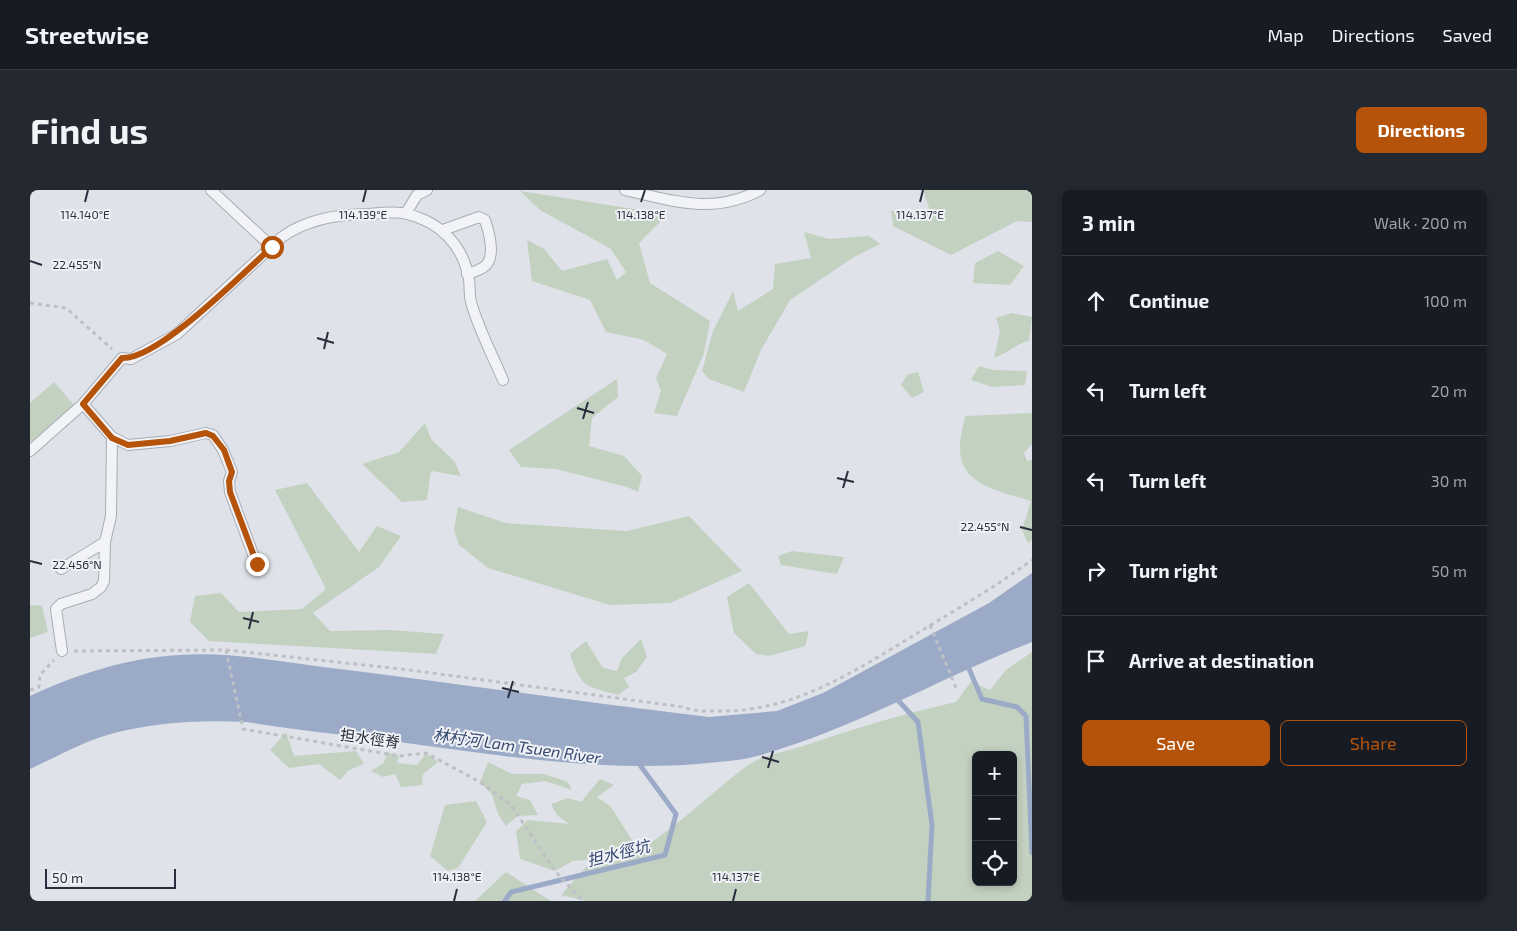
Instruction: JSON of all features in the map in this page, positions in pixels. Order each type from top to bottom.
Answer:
[{"type":"lane","points":[[211,190],[272,247]]},
{"type":"lane","points":[[406,213],[417,195],[427,190]]},
{"type":"lane","points":[[625,190],[682,203],[715,205],[745,198],[760,190]]},
{"type":"lane","points":[[30,452],[83,404],[122,358],[131,358],[176,334],[272,247],[297,226],[307,222],[363,214],[406,213],[436,225],[443,230],[452,240],[467,274],[471,302],[502,380]]},
{"type":"lane","points":[[443,230],[479,218],[485,220],[490,260],[483,268],[467,274]]},
{"type":"lane","points":[[83,404],[112,438],[122,444],[137,446],[206,433],[213,436],[224,450],[232,472],[229,481],[230,492],[257,564]]},
{"type":"lane","points":[[62,651],[56,609],[61,604],[92,594],[101,587],[106,571],[105,542],[112,516],[112,438]]},
{"type":"lane","points":[[61,569],[105,542]]},
{"type":"path","points":[[30,303],[66,308],[122,358]]},
{"type":"path","points":[[30,690],[39,687],[40,675],[62,651],[226,650],[410,670],[691,710],[735,711],[771,706],[828,686],[1009,577],[1032,560]]},
{"type":"path","points":[[930,625],[956,688]]},
{"type":"path","name":"担水徑脊","points":[[226,650],[243,730],[399,756],[426,753],[480,782],[511,805],[555,871],[583,901]]},
{"type":"green space","points":[[923,190],[1032,190],[1032,222],[1017,221],[951,255],[893,226],[891,211],[930,211]]},
{"type":"green space","points":[[520,191],[646,211],[663,219],[639,243],[650,283],[710,321],[704,353],[677,416],[654,413],[661,391],[656,378],[667,354],[644,340],[606,332],[590,300],[532,281],[527,240],[544,249],[562,271],[607,259],[617,280],[626,272],[611,249],[540,210]]},
{"type":"green space","points":[[804,232],[829,239],[869,236],[880,244],[854,257],[790,300],[761,350],[744,392],[709,379],[702,371],[713,331],[733,291],[738,311],[773,289],[775,264],[811,258]]},
{"type":"green space","points":[[998,251],[1024,266],[1010,285],[973,283],[975,263]]},
{"type":"green space","points":[[1012,313],[1032,317],[1029,341],[994,358],[1000,331],[996,318]]},
{"type":"green space","points":[[979,366],[993,370],[1027,371],[1025,385],[992,387],[971,380]]},
{"type":"green space","points":[[918,372],[924,392],[912,398],[901,385],[907,375]]},
{"type":"green space","points":[[617,379],[618,397],[592,418],[589,446],[624,456],[642,476],[638,492],[627,487],[556,469],[521,467],[509,450]]},
{"type":"green space","points":[[54,382],[74,405],[33,443],[30,440],[30,403]]},
{"type":"green space","points":[[1032,413],[1032,444],[1024,453],[1027,461],[1032,460],[1032,540],[1028,543],[1022,530],[1031,501],[997,491],[976,480],[968,473],[963,463],[960,447],[965,416]]},
{"type":"green space","points":[[425,423],[431,439],[455,462],[461,476],[431,471],[427,500],[402,502],[362,464],[399,452]]},
{"type":"green space","points":[[307,483],[359,552],[377,526],[401,536],[379,567],[313,613],[330,631],[390,630],[444,634],[436,654],[209,641],[190,622],[195,596],[221,593],[239,612],[302,609],[326,589],[275,490]]},
{"type":"green space","points":[[458,507],[506,523],[627,531],[689,516],[742,571],[670,603],[610,605],[488,568],[459,545],[454,530]]},
{"type":"green space","points":[[792,551],[844,557],[837,574],[781,565],[778,556]]},
{"type":"green space","points":[[749,583],[789,634],[809,631],[805,646],[769,656],[756,654],[734,633],[727,597]]},
{"type":"green space","points":[[30,605],[42,606],[48,632],[30,638]]},
{"type":"green space","points":[[641,639],[647,657],[636,672],[624,678],[629,687],[618,695],[591,687],[581,680],[570,654],[586,641],[603,668],[617,671],[622,658]]},
{"type":"green space","points":[[1032,652],[1032,901],[585,901],[561,895],[586,867],[607,864],[628,856],[650,843],[755,761],[878,722],[956,702],[971,682],[990,690],[1006,670]]},
{"type":"green space","points":[[286,732],[294,756],[356,751],[364,764],[349,770],[340,780],[319,764],[289,768],[270,750]]},
{"type":"green space","points":[[387,752],[399,756],[397,763],[417,765],[426,753],[438,762],[423,774],[422,785],[401,787],[395,774],[383,777],[371,771],[384,763]]},
{"type":"green space","points":[[488,762],[512,774],[544,774],[568,782],[572,790],[545,781],[522,784],[516,796],[530,800],[538,815],[518,816],[506,826],[498,814],[492,795],[480,782]]},
{"type":"green space","points":[[600,779],[614,785],[597,797],[611,807],[633,842],[596,859],[573,861],[555,871],[520,859],[516,831],[528,820],[569,824],[557,815],[551,804],[568,798],[581,802]]},
{"type":"green space","points":[[476,801],[487,822],[458,868],[448,871],[430,856],[445,805]]},
{"type":"green space","points":[[506,872],[551,901],[475,901]]},
{"type":"water","name":"林村河 Lam Tsuen River","points":[[1032,573],[1032,642],[830,731],[796,744],[745,759],[663,766],[596,765],[495,755],[246,722],[210,721],[157,725],[122,731],[85,743],[30,769],[30,696],[84,674],[121,663],[179,655],[221,655],[709,717],[777,711],[823,693],[989,603]]},
{"type":"waterway","points":[[967,664],[982,699],[1017,707],[1026,716],[1032,853]]},
{"type":"waterway","points":[[895,697],[918,722],[932,825],[928,901]]},
{"type":"waterway","name":"担水徑坑","points":[[505,901],[511,892],[665,855],[676,814],[637,761]]},
{"type":"route","points":[[257,564],[230,492],[229,481],[232,472],[224,450],[213,436],[206,433],[137,446],[122,444],[112,438],[83,404],[108,372],[122,358],[131,358],[176,334],[272,247]]}]
